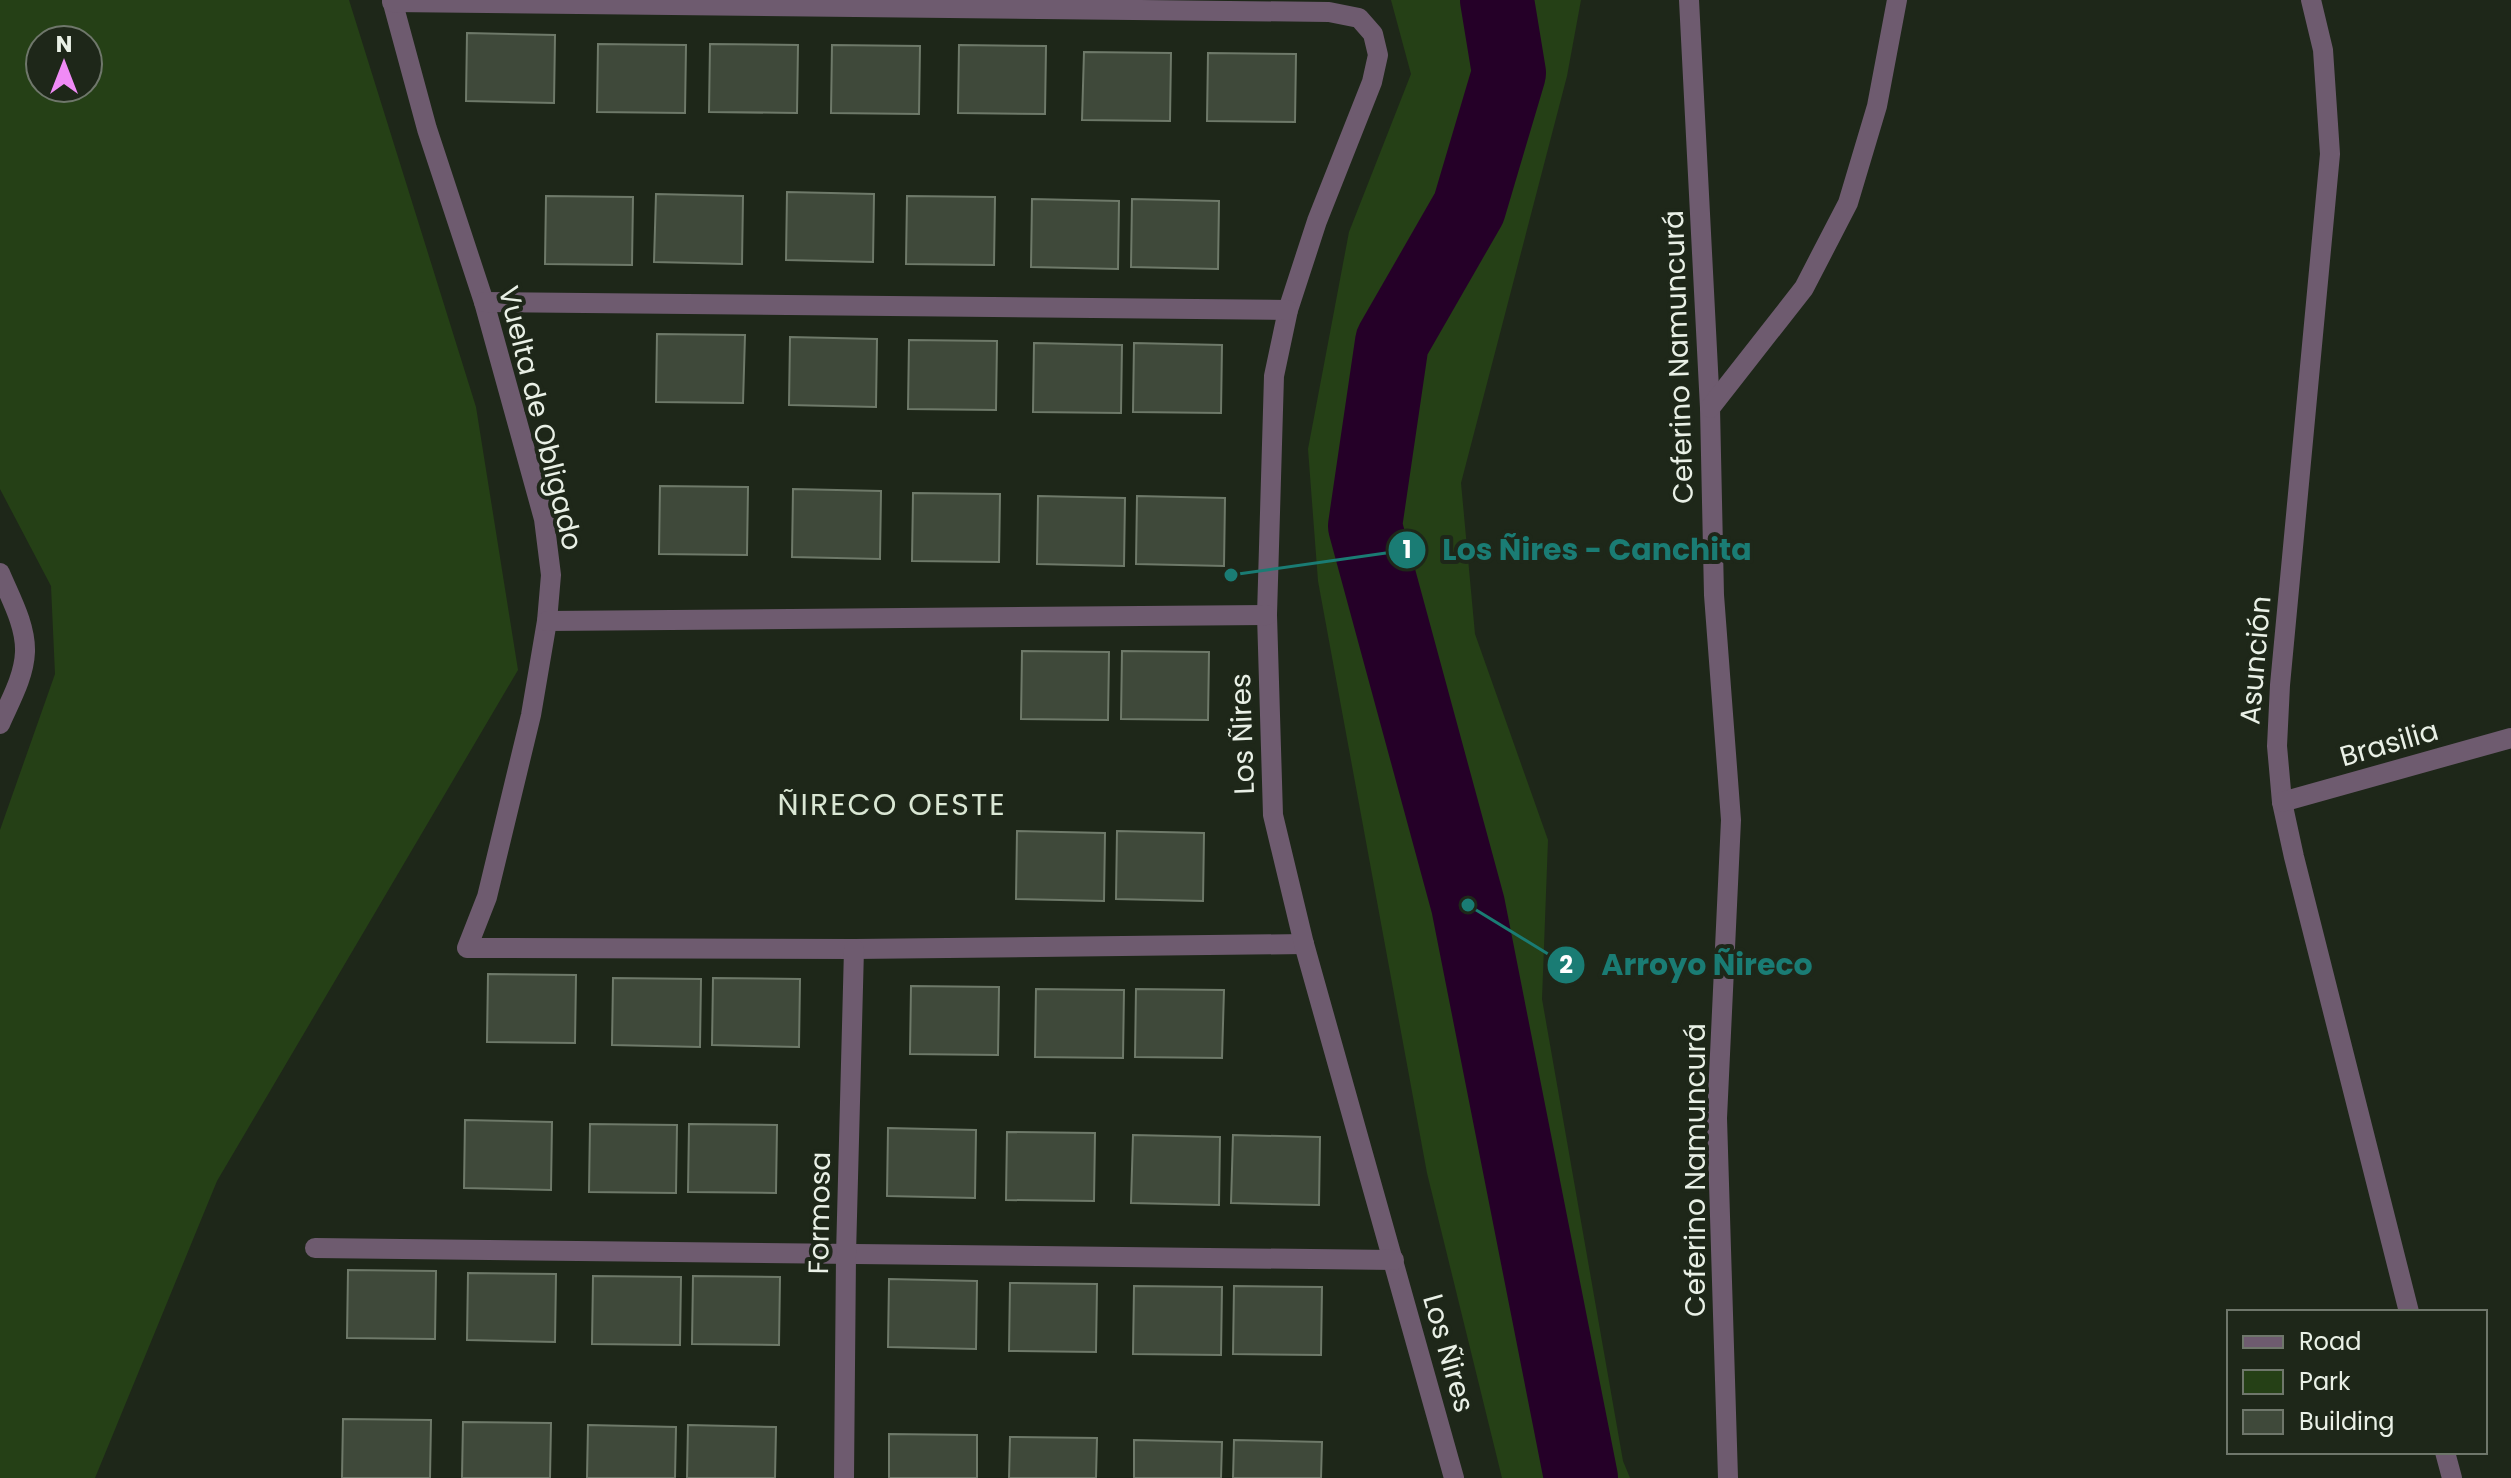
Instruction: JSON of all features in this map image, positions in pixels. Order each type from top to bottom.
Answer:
[{"type":"street","name":"Ceferino Namuncurá","points":[[1689,0],[1710,408],[1714,595],[1731,820],[1717,1118],[1728,1478]]},
{"type":"street","points":[[1710,408],[1804,288],[1848,203],[1877,106],[1897,0]]},
{"type":"street","name":"Asunción","points":[[2311,0],[2323,50],[2330,154],[2280,685],[2277,746],[2282,802],[2294,857],[2408,1310]]},
{"type":"street","points":[[392,1],[703,2]]},
{"type":"street","name":"Vuelta de Obligado","points":[[392,1],[427,129],[484,302],[544,519],[551,575],[547,621],[531,715],[487,897],[467,948],[854,949]]},
{"type":"street","name":"Los Ñires","points":[[703,2],[1329,12],[1359,18],[1373,34],[1378,55],[1372,82],[1317,221],[1288,310],[1274,376],[1267,615],[1273,815],[1304,944],[1454,1478]]},
{"type":"street","points":[[484,302],[1288,310]]},
{"type":"street","points":[[0,573],[19,618],[26,651],[19,683],[0,724]]},
{"type":"street","points":[[547,621],[1267,615]]},
{"type":"street","name":"Brasilia","points":[[2282,802],[2511,738]]},
{"type":"street","points":[[854,949],[1304,944]]},
{"type":"street","name":"Formosa","points":[[844,1478],[854,949]]},
{"type":"street","points":[[315,1248],[1394,1260]]},
{"type":"street","points":[[2446,1454],[2452,1478]]},
{"type":"green space","points":[[0,0],[349,0],[476,407],[518,670],[217,1181],[95,1478],[0,1478],[0,830],[55,674],[51,586],[0,489]]},
{"type":"green space","points":[[1391,0],[1581,0],[1567,76],[1461,483],[1475,634],[1548,840],[1542,999],[1623,1461],[1630,1478],[1502,1478],[1427,1173],[1318,581],[1308,449],[1349,232],[1411,74]]},
{"type":"building","points":[[467,33],[555,35],[554,103],[466,101]]},
{"type":"building","points":[[598,44],[686,45],[685,113],[597,112]]},
{"type":"building","points":[[710,44],[798,45],[797,113],[709,112]]},
{"type":"building","points":[[832,45],[920,46],[919,114],[831,113]]},
{"type":"building","points":[[959,45],[1046,46],[1045,114],[958,113]]},
{"type":"building","points":[[1084,52],[1171,53],[1170,121],[1082,120]]},
{"type":"building","points":[[1208,53],[1296,54],[1295,122],[1207,121]]},
{"type":"building","points":[[787,192],[874,194],[873,262],[786,260]]},
{"type":"building","points":[[656,194],[743,196],[742,264],[654,262]]},
{"type":"building","points":[[546,196],[633,197],[632,265],[545,264]]},
{"type":"building","points":[[907,196],[995,197],[994,265],[906,264]]},
{"type":"building","points":[[1032,199],[1119,201],[1118,269],[1031,267]]},
{"type":"building","points":[[1132,199],[1219,201],[1218,269],[1131,267]]},
{"type":"building","points":[[657,334],[745,335],[743,403],[656,402]]},
{"type":"building","points":[[790,337],[877,339],[876,407],[789,405]]},
{"type":"building","points":[[909,340],[997,341],[996,410],[908,409]]},
{"type":"building","points":[[1034,343],[1122,345],[1121,413],[1033,412]]},
{"type":"building","points":[[1134,343],[1222,345],[1221,413],[1133,412]]},
{"type":"building","points":[[660,486],[748,487],[747,555],[659,554]]},
{"type":"building","points":[[793,489],[881,491],[880,559],[792,557]]},
{"type":"building","points":[[913,493],[1000,494],[999,562],[912,561]]},
{"type":"building","points":[[1038,496],[1125,498],[1124,566],[1037,564]]},
{"type":"building","points":[[1137,496],[1225,498],[1224,566],[1136,564]]},
{"type":"building","points":[[1022,651],[1109,652],[1108,720],[1021,719]]},
{"type":"building","points":[[1122,651],[1209,652],[1208,720],[1121,719]]},
{"type":"building","points":[[1017,831],[1105,833],[1104,901],[1016,899]]},
{"type":"building","points":[[1117,831],[1204,833],[1203,901],[1116,899]]},
{"type":"building","points":[[488,974],[576,975],[575,1043],[487,1042]]},
{"type":"building","points":[[613,978],[701,979],[700,1047],[612,1045]]},
{"type":"building","points":[[713,978],[800,979],[799,1047],[712,1045]]},
{"type":"building","points":[[911,986],[999,987],[998,1055],[910,1054]]},
{"type":"building","points":[[1036,989],[1124,990],[1123,1058],[1035,1057]]},
{"type":"building","points":[[1136,989],[1224,990],[1222,1058],[1135,1057]]},
{"type":"building","points":[[465,1120],[552,1122],[551,1190],[464,1188]]},
{"type":"building","points":[[590,1124],[677,1125],[676,1193],[589,1192]]},
{"type":"building","points":[[689,1124],[777,1125],[776,1193],[688,1192]]},
{"type":"building","points":[[888,1128],[976,1130],[975,1198],[887,1196]]},
{"type":"building","points":[[1007,1132],[1095,1133],[1094,1201],[1006,1200]]},
{"type":"building","points":[[1133,1135],[1220,1137],[1219,1205],[1131,1203]]},
{"type":"building","points":[[1233,1135],[1320,1137],[1319,1205],[1231,1203]]},
{"type":"building","points":[[348,1270],[436,1271],[435,1339],[347,1338]]},
{"type":"building","points":[[468,1273],[556,1274],[555,1342],[467,1340]]},
{"type":"building","points":[[593,1276],[681,1277],[680,1345],[592,1344]]},
{"type":"building","points":[[693,1276],[780,1277],[779,1345],[692,1344]]},
{"type":"building","points":[[889,1279],[977,1281],[976,1349],[888,1347]]},
{"type":"building","points":[[1010,1283],[1097,1284],[1096,1352],[1009,1351]]},
{"type":"building","points":[[1134,1286],[1222,1287],[1221,1355],[1133,1354]]},
{"type":"building","points":[[1234,1286],[1322,1287],[1321,1355],[1233,1354]]},
{"type":"building","points":[[343,1419],[431,1420],[430,1478],[342,1478]]},
{"type":"building","points":[[463,1422],[551,1423],[550,1478],[462,1478]]},
{"type":"building","points":[[588,1425],[676,1427],[675,1478],[587,1478]]},
{"type":"building","points":[[688,1425],[776,1427],[775,1478],[687,1478]]},
{"type":"building","points":[[889,1434],[977,1435],[977,1478],[889,1478]]},
{"type":"building","points":[[1010,1437],[1097,1438],[1096,1478],[1009,1478]]},
{"type":"building","points":[[1134,1440],[1222,1442],[1221,1478],[1134,1478]]},
{"type":"building","points":[[1234,1440],[1322,1442],[1321,1478],[1233,1478]]},
{"type":"waterway","points":[[1497,0],[1509,73],[1469,208],[1392,342],[1365,526],[1468,905],[1581,1478]]},
{"type":"place","name":"Los Ñires - Canchita","points":[[1231,575]]},
{"type":"place","name":"Arroyo Ñireco","points":[[1468,905]]},
{"type":"district","name":"ÑIRECO OESTE","points":[[892,805]]}]
